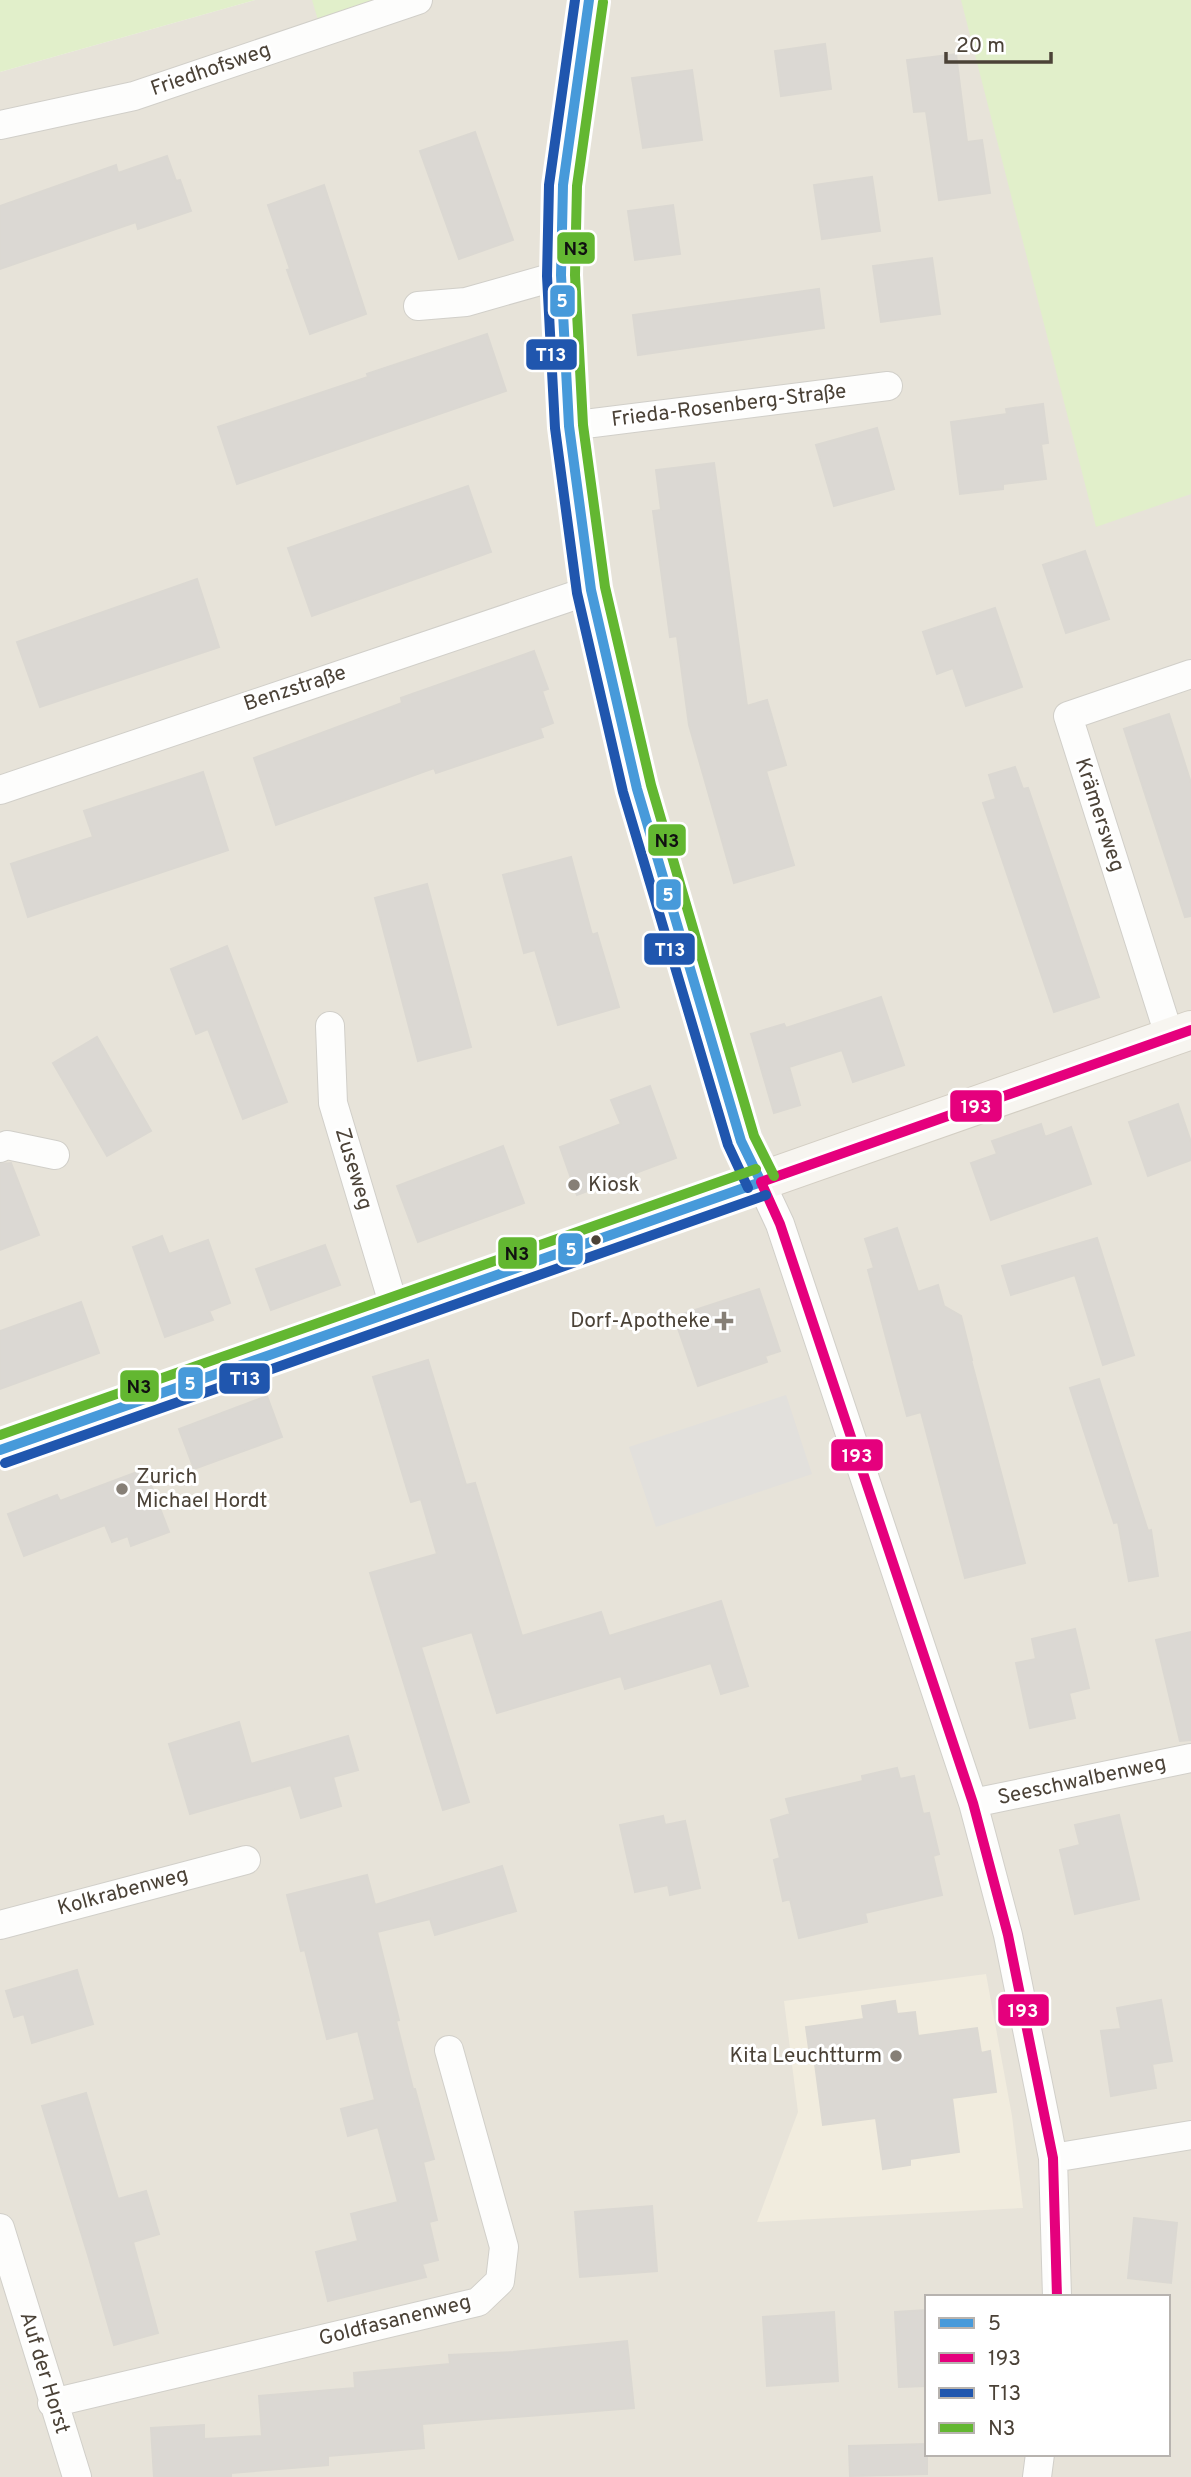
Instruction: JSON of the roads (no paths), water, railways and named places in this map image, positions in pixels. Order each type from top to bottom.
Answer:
[{"type":"street","name":"Friedhofsweg","points":[[0,125],[134,96],[418,0]]},
{"type":"street","points":[[589,0],[563,185],[561,275],[569,426],[591,590],[637,789],[741,1141],[780,1224],[973,1803],[1008,1936],[1053,2158],[1056,2295]]},
{"type":"street","points":[[418,306],[467,302],[561,275]]},
{"type":"street","name":"Frieda-Rosenberg-Straße","points":[[569,426],[888,386]]},
{"type":"street","name":"Benzstraße","points":[[0,790],[591,590]]},
{"type":"street","name":"Krämersweg","points":[[1181,1034],[1068,716],[1191,674]]},
{"type":"street","name":"Zuseweg","points":[[330,1026],[333,1103],[395,1310]]},
{"type":"street","points":[[0,1450],[1181,1034]]},
{"type":"street","points":[[0,1148],[6,1145],[55,1155]]},
{"type":"street","name":"Seeschwalbenweg","points":[[973,1803],[1191,1758]]},
{"type":"street","name":"Kolkrabenweg","points":[[0,1925],[246,1860]]},
{"type":"street","name":"Goldfasanenweg","points":[[52,2403],[478,2302],[500,2281],[504,2247],[449,2050]]},
{"type":"street","points":[[1053,2158],[1191,2136]]},
{"type":"street","name":"Auf der Horst","points":[[0,2228],[77,2477]]},
{"type":"street","points":[[1037,2477],[1040,2456]]},
{"type":"place","name":"Kiosk","points":[[574,1185]]},
{"type":"place","name":"Dorf-Apotheke","points":[[724,1321]]},
{"type":"place","name":"Zurich Michael Hordt","points":[[122,1489]]},
{"type":"place","name":"Kita Leuchtturm","points":[[896,2056]]}]
